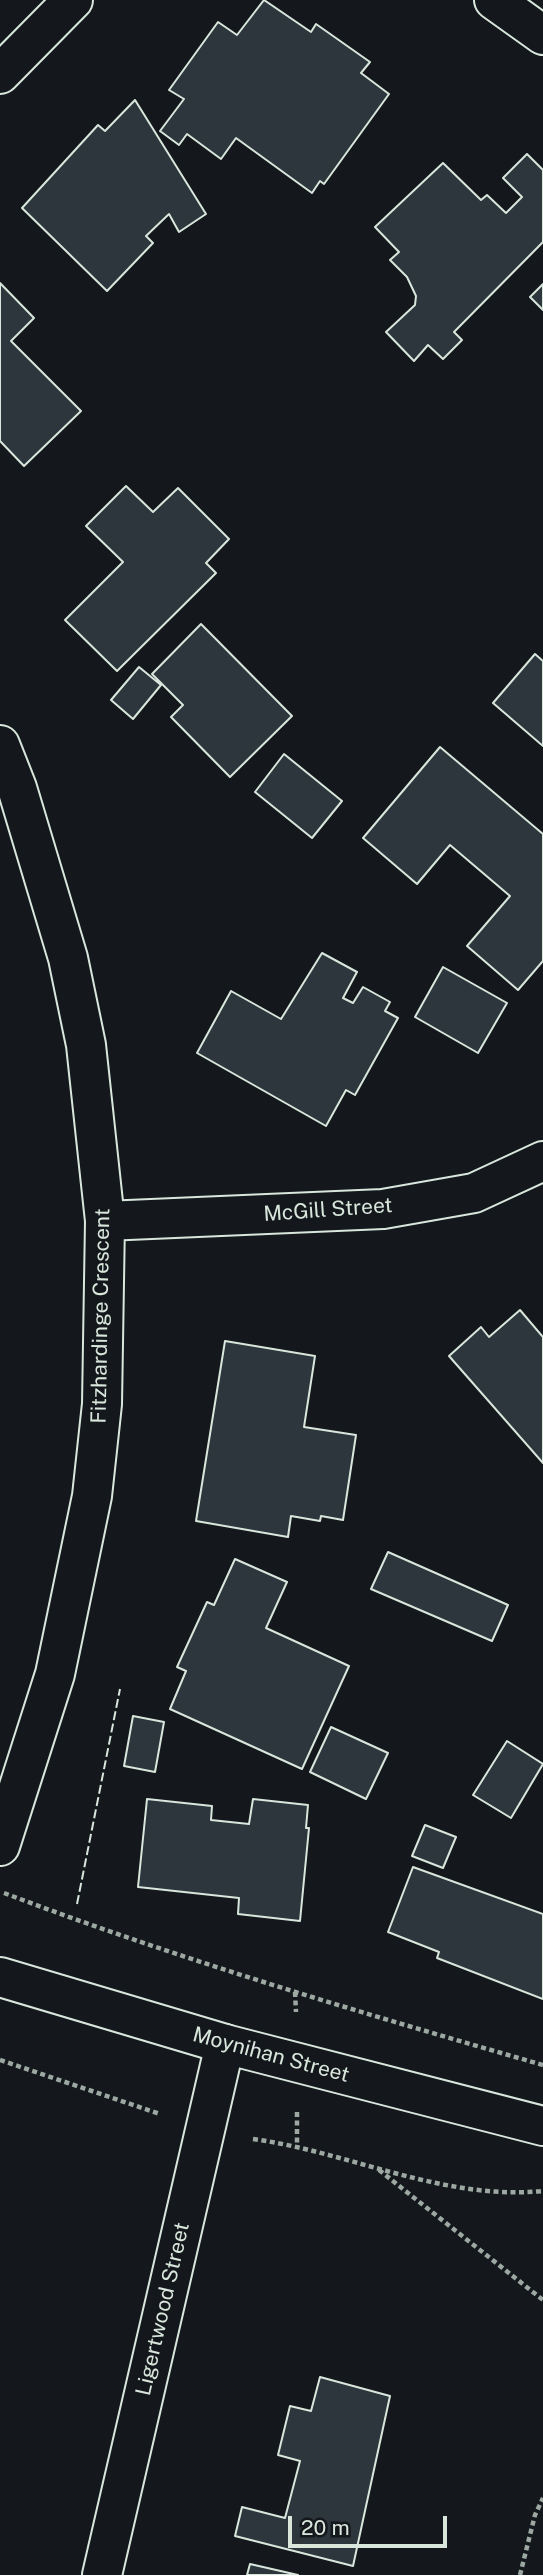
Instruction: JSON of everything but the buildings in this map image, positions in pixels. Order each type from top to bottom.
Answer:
[{"type":"street","points":[[0,74],[73,0]]},
{"type":"street","points":[[494,0],[543,35]]},
{"type":"street","name":"Fitzhardinge Crescent","points":[[0,745],[17,788],[68,958],[86,1045],[105,1221],[102,1404],[92,1496],[55,1674],[0,1846]]},
{"type":"street","name":"McGill Street","points":[[105,1221],[383,1209],[474,1193],[543,1161]]},
{"type":"street","name":"Moynihan Street","points":[[0,1977],[225,2044],[543,2126]]},
{"type":"street","name":"Ligertwood Street","points":[[102,2575],[225,2044]]},
{"type":"path","points":[[0,1892],[107,1932],[343,2008],[543,2065]]},
{"type":"path","points":[[0,2060],[204,2129],[298,2145],[378,2169],[459,2187],[519,2193],[543,2191]]},
{"type":"path","points":[[378,2169],[543,2300]]},
{"type":"path","points":[[520,2575],[535,2515],[543,2498]]},
{"type":"fence","points":[[77,1904],[120,1689]]}]
